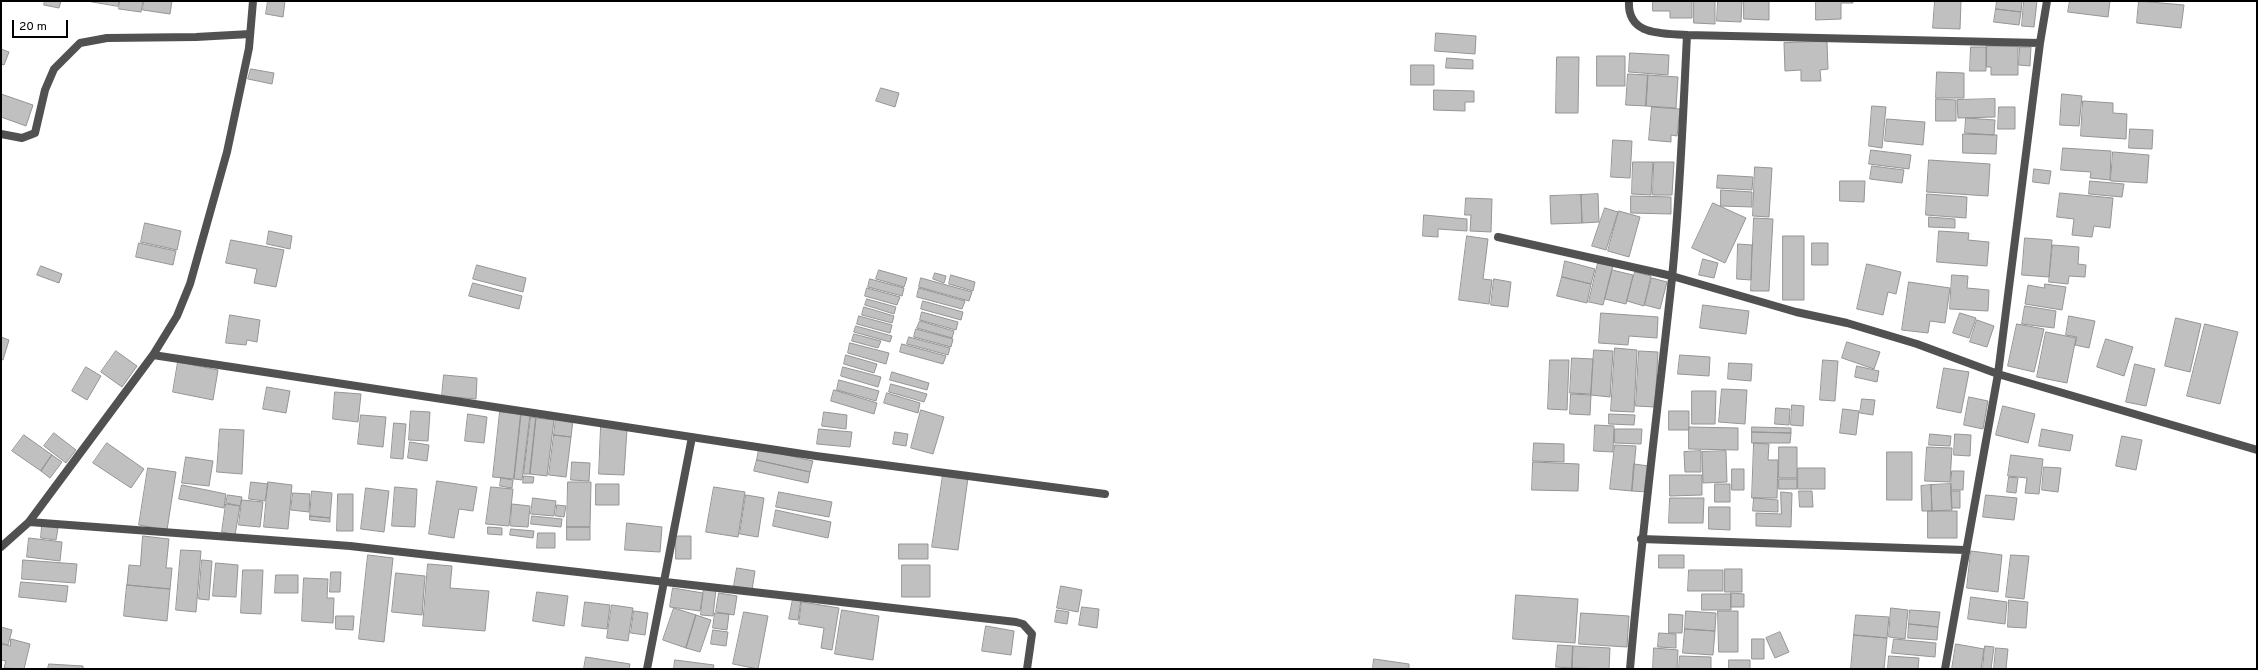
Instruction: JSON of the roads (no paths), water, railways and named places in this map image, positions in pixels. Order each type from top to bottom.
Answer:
[{"type":"street","points":[[1,547],[29,522],[153,355],[177,316],[190,284],[227,152],[250,34],[253,1]]},
{"type":"street","points":[[1629,1],[1629,8],[1635,23],[1648,32],[1687,35],[2040,43]]},
{"type":"street","points":[[1945,669],[1965,550],[1998,374],[2040,43],[2047,1]]},
{"type":"street","points":[[1,134],[22,138],[35,133],[45,90],[54,69],[80,43],[107,38],[196,37],[250,34]]},
{"type":"street","points":[[1630,669],[1641,539],[1672,276],[1680,174],[1687,35]]},
{"type":"street","points":[[1498,237],[1672,276],[1796,312],[1847,323],[1917,344],[1998,374],[2257,450]]},
{"type":"street","points":[[153,355],[210,362],[816,456],[1105,494]]},
{"type":"street","points":[[648,669],[692,437]]},
{"type":"street","points":[[29,522],[350,546],[1023,624],[1032,634],[1027,669]]},
{"type":"street","points":[[1641,539],[1965,550]]}]
